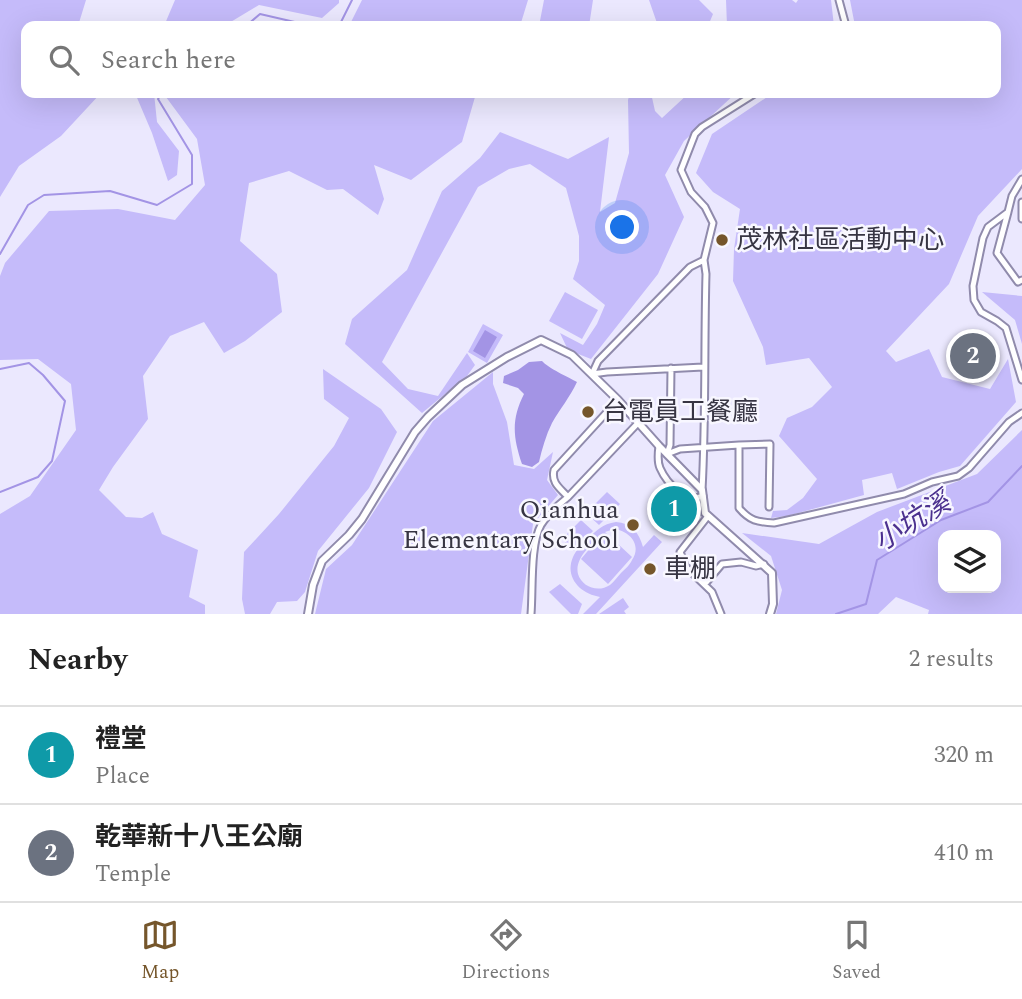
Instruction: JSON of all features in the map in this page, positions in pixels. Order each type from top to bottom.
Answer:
[{"type":"street","points":[[839,0],[845,21]]},
{"type":"street","points":[[748,98],[695,134],[681,170],[691,192],[705,207],[713,223],[704,260],[705,513],[772,573],[773,604],[770,614]]},
{"type":"street","points":[[1022,179],[1012,196],[997,253],[1018,282],[1022,280]]},
{"type":"street","points":[[1022,202],[1022,219]]},
{"type":"street","points":[[1008,212],[988,227],[972,286],[974,300],[981,312],[1006,328],[1022,380]]},
{"type":"street","points":[[592,374],[598,361],[690,267],[704,260]]},
{"type":"street","points":[[308,614],[313,585],[322,561],[362,519],[415,432],[462,385],[541,340],[572,355],[618,400],[703,493]]},
{"type":"street","points":[[592,374],[703,367]]},
{"type":"street","points":[[667,454],[670,445],[671,368]]},
{"type":"street","points":[[568,497],[556,485],[554,470],[618,400]]},
{"type":"street","points":[[739,445],[739,508],[758,522],[774,523],[904,494],[932,482],[958,476],[969,468],[1009,422],[1022,412]]},
{"type":"street","points":[[531,614],[534,552],[540,527],[556,506],[568,497],[638,423]]},
{"type":"street","points":[[667,454],[680,449],[770,444],[769,507]]},
{"type":"street","points":[[659,446],[660,468],[670,483],[685,496],[694,498],[703,493]]},
{"type":"street","points":[[708,516],[680,552],[687,568],[712,592],[721,614]]},
{"type":"street","points":[[705,584],[722,564],[764,564]]},
{"type":"shaded area","points":[[0,0],[86,0],[80,21],[21,21],[21,98],[96,98],[61,136],[19,166],[0,197]]},
{"type":"shaded area","points":[[175,0],[339,0],[322,18],[259,5],[232,21],[166,21]]},
{"type":"shaded area","points":[[362,0],[528,0],[522,21],[352,21]]},
{"type":"shaded area","points":[[544,0],[593,0],[590,21],[540,21]]},
{"type":"shaded area","points":[[649,0],[699,0],[713,14],[710,21],[656,21]]},
{"type":"shaded area","points":[[726,0],[792,0],[796,3],[798,0],[831,0],[833,21],[727,21]]},
{"type":"shaded area","points":[[850,0],[1022,0],[1022,169],[978,216],[949,284],[886,351],[896,362],[929,349],[942,377],[990,389],[1008,359],[1016,402],[960,466],[897,489],[892,473],[862,480],[864,495],[771,518],[773,511],[787,510],[803,498],[817,479],[779,436],[787,418],[812,407],[832,387],[809,358],[766,365],[763,347],[733,281],[734,249],[740,209],[713,192],[696,173],[712,134],[766,98],[1001,98],[1001,21],[854,21]]},
{"type":"shaded area","points":[[137,98],[155,98],[157,122],[179,151],[177,175],[168,181]]},
{"type":"shaded area","points":[[167,98],[475,98],[462,142],[411,180],[374,165],[384,199],[378,215],[343,189],[327,190],[289,171],[249,183],[240,241],[277,274],[282,312],[245,341],[224,353],[204,322],[170,336],[143,376],[148,419],[99,490],[126,517],[142,518],[153,512],[162,534],[198,550],[189,597],[205,605],[205,614],[0,614],[0,514],[30,496],[76,430],[71,384],[38,359],[0,360],[0,276],[5,263],[49,211],[118,209],[175,220],[205,185],[197,139]]},
{"type":"shaded area","points":[[652,98],[655,111],[662,118],[684,98],[731,98],[684,141],[665,175],[684,217],[658,274],[591,359],[568,350],[560,333],[583,345],[597,324],[605,305],[573,279],[579,261],[579,236],[566,188],[530,164],[509,169],[478,187],[382,362],[408,389],[438,396],[467,353],[475,365],[467,376],[422,413],[345,344],[352,319],[407,270],[442,191],[480,158],[500,132],[568,159],[609,137],[600,212],[615,203],[629,153],[628,100]]},
{"type":"shaded area","points":[[565,292],[598,310],[582,339],[549,321]]},
{"type":"shaded area","points":[[982,292],[1022,296],[1022,344],[1015,320]]},
{"type":"shaded area","points":[[483,324],[503,335],[487,363],[468,352]]},
{"type":"shaded area","points":[[485,330],[497,337],[485,358],[473,351]]},
{"type":"shaded area","points":[[542,361],[577,382],[552,423],[539,462],[532,467],[522,464],[515,437],[515,420],[524,394],[518,388],[503,383],[504,376],[529,362]]},
{"type":"shaded area","points":[[323,369],[381,409],[397,432],[369,488],[318,551],[305,592],[297,601],[277,602],[270,614],[245,614],[242,599],[244,552],[334,446],[349,418],[324,399]]},
{"type":"shaded area","points":[[493,372],[493,384],[507,422],[514,465],[534,469],[553,452],[547,480],[558,495],[533,524],[521,614],[315,614],[326,569],[352,545],[433,421]]},
{"type":"shaded area","points":[[1022,430],[1022,614],[928,614],[929,610],[896,597],[878,614],[776,614],[782,590],[771,556],[742,533],[819,544],[877,512],[977,474]]},
{"type":"shaded area","points":[[607,492],[620,504],[599,525],[586,513]]},
{"type":"shaded area","points":[[581,520],[593,531],[574,551],[562,539]]},
{"type":"shaded area","points":[[611,523],[630,526],[637,533],[643,547],[654,535],[662,542],[596,614],[583,614],[600,597],[586,592],[576,584],[571,572],[573,557],[597,530]],"holes":[[[620,530],[635,544],[635,554],[631,562],[610,585],[600,588],[587,585],[578,574],[579,562],[585,551],[603,533],[581,559],[608,584],[632,557],[605,532]]]},
{"type":"shaded area","points":[[560,584],[582,604],[578,614],[571,614],[549,592]]},
{"type":"shaded area","points":[[623,598],[629,607],[624,611],[626,614],[599,614]]},
{"type":"waterway","points":[[342,21],[352,0]]},
{"type":"waterway","points":[[252,21],[260,14],[290,21]]},
{"type":"waterway","points":[[0,254],[28,205],[44,195],[110,191],[157,205],[192,184],[192,155],[159,98]]},
{"type":"waterway","points":[[0,369],[29,363],[65,401],[52,461],[38,477],[0,492]]},
{"type":"waterway","name":"小坑溪","points":[[836,614],[866,604],[877,560],[941,520],[988,502],[1022,466]]},
{"type":"place","name":"茂林社區活動中心","points":[[722,240]]},
{"type":"place","name":"乾華新十八王公廟","points":[[973,356]]},
{"type":"place","name":"台電員工餐廳","points":[[588,412]]},
{"type":"place","name":"禮堂","points":[[674,509]]},
{"type":"place","name":"Qianhua Elementary School","points":[[633,525]]},
{"type":"place","name":"車棚","points":[[650,569]]}]
